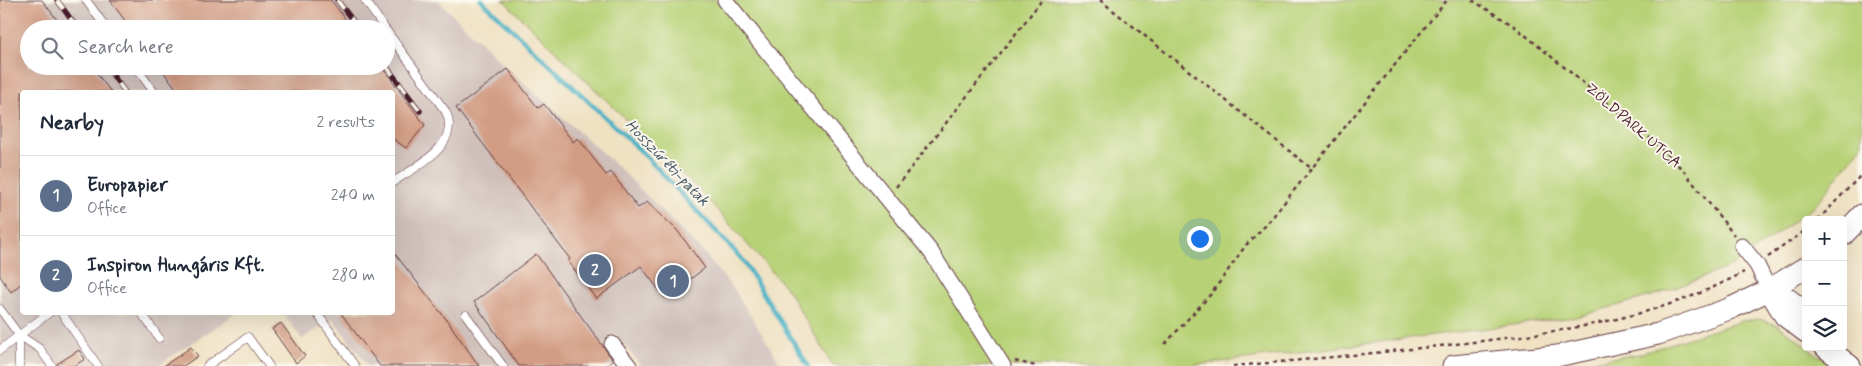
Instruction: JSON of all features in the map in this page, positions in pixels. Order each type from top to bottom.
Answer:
[{"type":"street","points":[[725,0],[931,252],[1003,366]]},
{"type":"street","points":[[1847,231],[1862,215]]},
{"type":"street","points":[[1742,246],[1757,265],[1769,290],[1785,316],[1802,329]]},
{"type":"street","points":[[1453,366],[1557,356],[1649,336],[1694,322],[1769,290],[1802,269]]},
{"type":"street","points":[[1769,290],[1784,296],[1802,310]]},
{"type":"street","points":[[612,344],[629,366]]},
{"type":"street","points":[[1847,346],[1862,359]]},
{"type":"street","points":[[1830,351],[1850,366]]},
{"type":"lane","points":[[86,0],[100,20]]},
{"type":"lane","points":[[365,0],[379,20]]},
{"type":"lane","points":[[395,41],[446,112],[450,124],[448,137],[441,147],[395,182]]},
{"type":"lane","points":[[142,75],[153,90]]},
{"type":"lane","points":[[0,309],[19,336],[40,349],[52,366]]},
{"type":"lane","points":[[0,350],[46,315]]},
{"type":"lane","points":[[63,315],[98,366]]},
{"type":"lane","points":[[143,315],[159,338]]},
{"type":"lane","points":[[318,315],[341,350],[355,366]]},
{"type":"lane","points":[[466,315],[503,366]]},
{"type":"lane","points":[[19,336],[19,366]]},
{"type":"lane","points":[[207,366],[248,337],[269,366]]},
{"type":"lane","points":[[341,350],[347,366]]},
{"type":"path","points":[[887,198],[1042,0]]},
{"type":"path","points":[[1100,0],[1313,169]]},
{"type":"path","points":[[1165,344],[1211,294],[1246,245],[1267,224],[1313,169],[1447,0]]},
{"type":"path","name":"ZÖLDPARK UTCA","points":[[1472,0],[1514,26],[1648,136],[1683,170],[1742,246]]},
{"type":"path","points":[[1822,216],[1862,174]]},
{"type":"path","points":[[1233,366],[1550,333],[1637,314],[1685,299],[1725,282],[1757,265],[1802,233]]},
{"type":"shaded area","points":[[0,0],[438,0],[508,69],[617,166],[704,253],[735,291],[782,366],[641,366],[616,334],[604,343],[621,366],[368,366],[333,319],[302,339],[284,315],[395,315],[395,90],[20,90],[20,315],[234,315],[157,366],[0,366]]},
{"type":"green space","points":[[503,0],[1862,0],[1862,146],[1815,206],[1732,266],[1662,293],[1576,317],[1189,366],[833,366],[788,290],[703,194]]},
{"type":"green space","points":[[1759,319],[1777,325],[1802,342],[1802,351],[1812,351],[1835,366],[1557,366],[1639,354],[1742,321]]},
{"type":"building","points":[[0,0],[42,0],[57,20],[20,20],[20,75],[98,75],[109,90],[20,90],[20,285],[11,292],[0,276]]},
{"type":"building","points":[[110,0],[331,0],[346,20],[124,20]]},
{"type":"building","points":[[508,69],[538,108],[544,104],[573,142],[578,138],[606,175],[611,172],[638,208],[647,202],[677,230],[705,268],[665,298],[641,266],[596,299],[568,261],[570,259],[456,108]]},
{"type":"building","points":[[166,75],[388,75],[425,125],[406,148],[395,140],[395,90],[177,90]]},
{"type":"building","points":[[395,254],[449,323],[479,366],[380,366],[342,315],[395,315]]},
{"type":"building","points":[[536,254],[613,360],[606,366],[519,366],[474,302]]},
{"type":"building","points":[[281,323],[305,356],[296,363],[272,329]]},
{"type":"building","points":[[191,347],[198,356],[183,366],[164,366]]},
{"type":"building","points":[[79,350],[85,359],[74,366],[58,366],[57,364]]},
{"type":"waterway","name":"Hosszúréti-patak","points":[[481,0],[641,151],[742,259],[808,366]]},
{"type":"railway","points":[[57,0],[71,20]]},
{"type":"railway","points":[[337,0],[352,20]]},
{"type":"railway","points":[[113,75],[124,90]]},
{"type":"railway","points":[[393,75],[420,111]]},
{"type":"place","name":"Inspiron Hungáris Kft.","points":[[595,270]]},
{"type":"place","name":"Europapier","points":[[673,281]]}]
